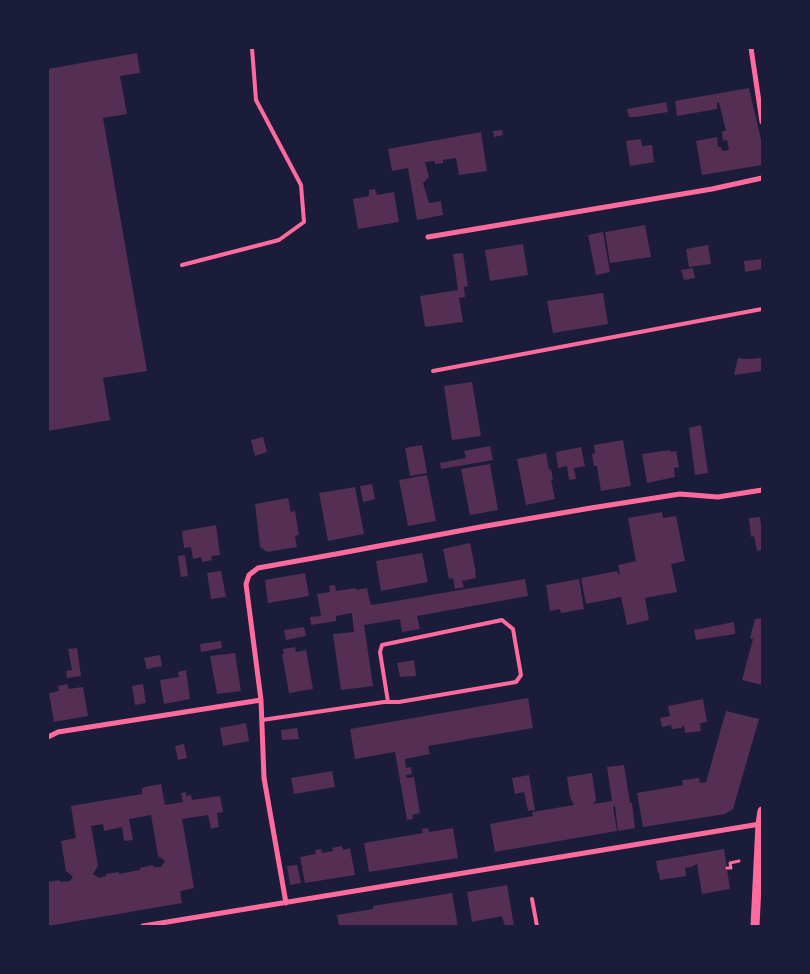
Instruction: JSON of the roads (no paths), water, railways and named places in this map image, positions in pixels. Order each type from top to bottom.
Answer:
[{"type":"street","points":[[751,48],[762,122]]},
{"type":"street","points":[[428,237],[712,189],[762,178]]},
{"type":"street","points":[[286,903],[264,778],[261,700],[246,584],[249,575],[258,568],[480,527],[680,494],[718,496],[762,490]]},
{"type":"street","points":[[48,737],[58,732],[261,700]]},
{"type":"street","points":[[756,926],[762,811]]},
{"type":"street","points":[[143,926],[760,824]]},
{"type":"lane","points":[[182,265],[279,240],[304,222],[301,185],[256,100],[252,48]]},
{"type":"lane","points":[[433,370],[762,309]]},
{"type":"lane","points":[[262,720],[399,702],[516,682],[521,675],[513,629],[502,620],[382,645],[380,652],[388,702]]},
{"type":"lane","points":[[532,899],[537,926]]}]
